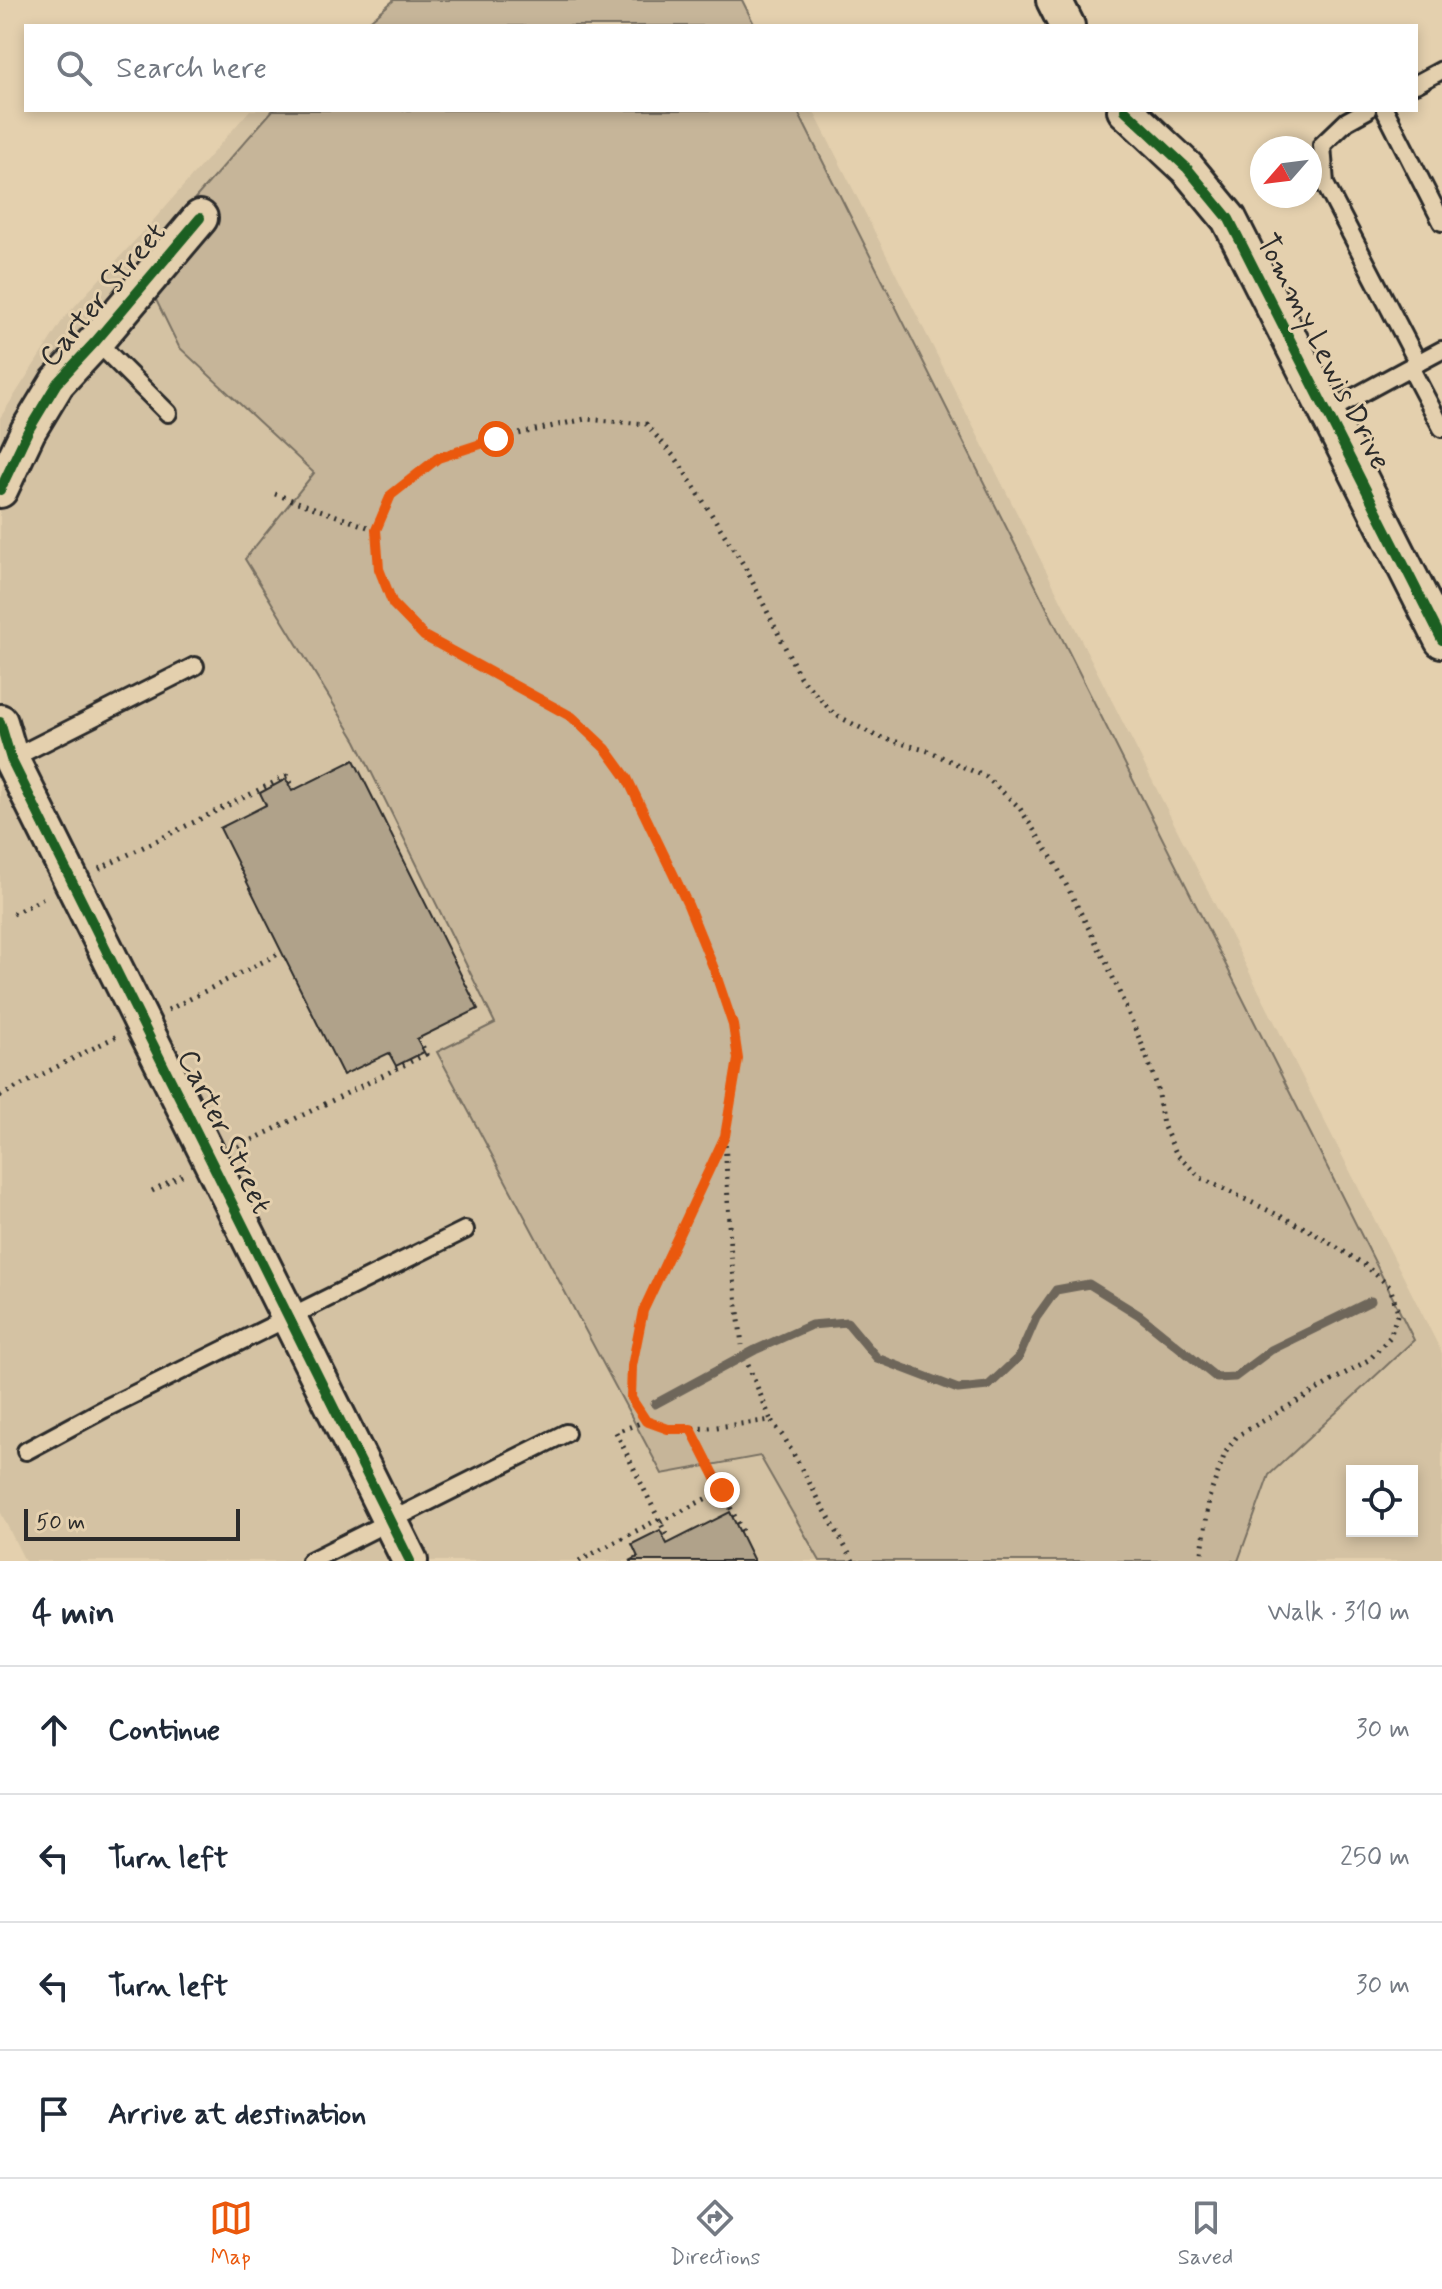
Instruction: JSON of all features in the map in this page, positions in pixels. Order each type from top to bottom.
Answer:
[{"type":"street","points":[[1054,0],[1066,24]]},
{"type":"street","name":"Tommy Lewis Drive","points":[[1127,112],[1187,168],[1229,219],[1442,640]]},
{"type":"street","name":"Carter Street","points":[[0,490],[28,431],[57,383],[200,218]]},
{"type":"street","name":"Carter Street","points":[[0,722],[6,762],[73,883],[410,1561]]},
{"type":"lane","points":[[1418,83],[1442,70]]},
{"type":"lane","points":[[1363,112],[1347,121],[1322,145],[1325,184],[1442,428]]},
{"type":"lane","points":[[1386,112],[1442,222]]},
{"type":"lane","points":[[96,341],[168,413]]},
{"type":"lane","points":[[1327,412],[1442,350]]},
{"type":"lane","points":[[6,762],[195,666]]},
{"type":"lane","points":[[26,1451],[104,1409],[465,1230]]},
{"type":"lane","points":[[310,1561],[566,1433]]},
{"type":"path","points":[[742,1345],[730,1245],[725,1136],[738,1059],[733,1025],[688,905],[627,778],[606,749],[572,717],[424,636],[393,604],[379,569],[376,530],[391,495],[438,458],[496,439],[585,419],[646,424],[677,460],[745,567],[800,677],[834,714],[876,736],[928,751],[986,777],[1019,807],[1055,863],[1107,964],[1143,1047],[1156,1083],[1163,1125],[1177,1155],[1201,1178],[1309,1230],[1365,1265],[1390,1287],[1398,1312],[1390,1337],[1370,1359],[1237,1436],[1225,1453],[1209,1498],[1201,1561]]},
{"type":"path","points":[[275,494],[376,530]]},
{"type":"path","points":[[13,914],[287,776],[292,785],[289,786]]},
{"type":"path","points":[[325,1104],[426,1054],[420,1046]]},
{"type":"path","points":[[725,1136],[643,1311],[632,1366],[631,1398],[646,1421],[668,1429],[745,1425],[771,1420]]},
{"type":"path","points":[[748,1365],[771,1420],[785,1439],[853,1561]]},
{"type":"path","points":[[646,1421],[616,1432],[660,1520],[667,1536],[664,1537]]},
{"type":"path","points":[[691,1429],[740,1532]]},
{"type":"path","points":[[579,1561],[722,1490]]},
{"type":"shaded area","points":[[394,0],[742,0],[754,24],[366,24]]},
{"type":"shaded area","points":[[248,112],[814,112],[1442,1353],[1442,1561],[25,1561],[0,1511],[0,418],[64,318]]},
{"type":"shaded area","points":[[271,112],[798,112],[1414,1340],[1269,1475],[1238,1561],[820,1561],[760,1456],[662,1474],[437,1052],[495,1023],[356,741],[245,559],[314,473],[179,347],[138,263]]},
{"type":"building","points":[[354,760],[478,1009],[417,1039],[424,1052],[396,1066],[389,1053],[343,1075],[220,828],[266,805],[260,793],[286,779],[292,791]]},
{"type":"building","points":[[730,1512],[754,1561],[630,1561],[638,1557],[632,1544],[660,1530],[667,1544]]},
{"type":"waterway","points":[[655,1404],[755,1350],[811,1325],[847,1322],[877,1358],[958,1389],[988,1386],[1019,1357],[1036,1318],[1056,1290],[1089,1284],[1139,1315],[1217,1378],[1235,1377],[1271,1350],[1371,1301]]},
{"type":"cycle path","points":[[1127,112],[1187,168],[1229,219],[1442,640]]},
{"type":"cycle path","points":[[0,490],[28,431],[57,383],[200,218]]},
{"type":"cycle path","points":[[0,722],[11,759],[410,1561]]},
{"type":"route","points":[[496,439],[438,458],[391,495],[376,530],[379,569],[393,604],[424,636],[572,717],[606,749],[627,778],[688,905],[714,969],[733,1025],[738,1059],[725,1136],[643,1311],[632,1366],[631,1398],[646,1421],[668,1429],[691,1429],[722,1490]]}]
